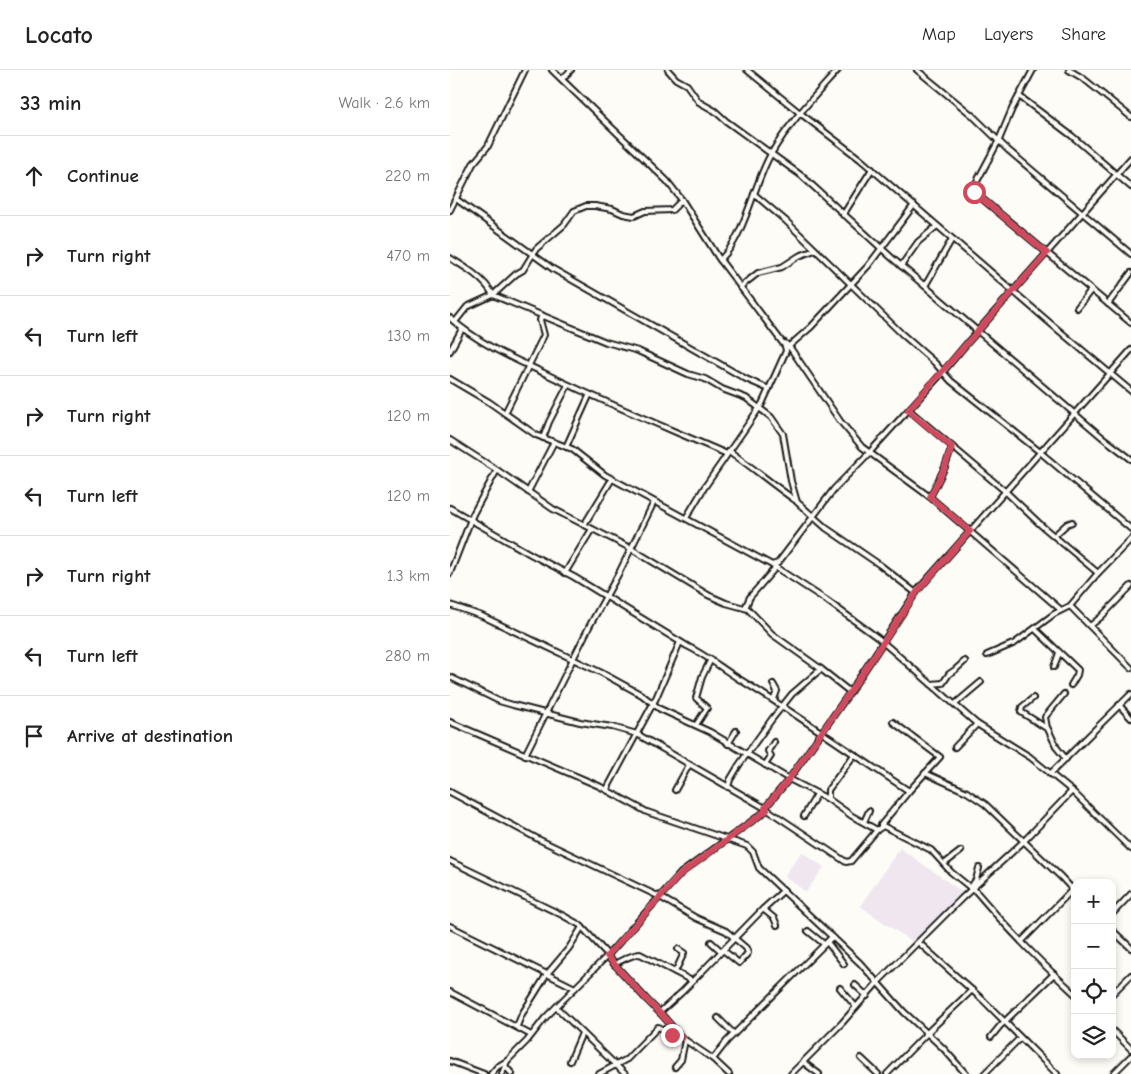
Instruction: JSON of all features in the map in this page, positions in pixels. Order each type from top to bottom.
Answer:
[{"type":"street","points":[[450,210],[473,164],[488,146],[525,70]]},
{"type":"street","points":[[552,70],[661,174],[682,200],[720,260],[740,287],[788,346],[840,421],[869,454],[930,497],[1061,610]]},
{"type":"street","points":[[562,79],[571,70]]},
{"type":"street","points":[[747,70],[800,113],[840,142],[1131,391]]},
{"type":"street","points":[[720,260],[737,233],[771,153],[800,113],[838,70]]},
{"type":"street","points":[[917,70],[972,115],[1022,162],[1131,254]]},
{"type":"street","points":[[1033,70],[1006,121],[999,140],[973,191],[1131,323]]},
{"type":"street","points":[[1069,70],[1084,79],[1131,118]]},
{"type":"street","points":[[670,71],[676,79],[687,85],[699,102],[715,111],[802,176],[843,215],[924,286],[1102,437],[1131,459]]},
{"type":"street","points":[[1019,96],[1072,136],[1131,187]]},
{"type":"street","points":[[745,608],[750,597],[776,568],[778,562],[834,489],[869,454],[942,373],[1131,158]]},
{"type":"street","points":[[843,215],[872,169]]},
{"type":"street","points":[[754,194],[935,363],[942,373],[958,388],[1040,452],[1131,529]]},
{"type":"street","points":[[456,199],[553,270],[746,379],[769,389]]},
{"type":"street","points":[[455,322],[467,307],[493,295],[523,270],[531,254],[543,241],[564,226],[571,214],[586,206],[595,206],[634,216],[643,211],[672,210],[682,200]]},
{"type":"street","points":[[788,346],[811,327],[868,266],[914,205]]},
{"type":"street","points":[[901,266],[918,242],[937,226]]},
{"type":"street","points":[[924,286],[952,239]]},
{"type":"street","points":[[740,287],[758,273],[782,267],[802,255],[815,250]]},
{"type":"street","points":[[450,258],[478,278],[493,295],[606,342],[638,352],[688,374],[705,379],[722,389],[746,398],[771,418],[783,434],[791,482],[797,502]]},
{"type":"street","points":[[1108,304],[1131,273]]},
{"type":"street","points":[[1077,308],[1091,290]]},
{"type":"street","points":[[505,413],[544,335],[540,320],[542,315]]},
{"type":"street","points":[[450,318],[462,329],[500,352],[589,396],[728,453],[751,466],[797,502],[826,528],[880,564],[916,593]]},
{"type":"street","points":[[450,350],[462,329]]},
{"type":"street","points":[[686,518],[759,408],[786,350],[784,342]]},
{"type":"street","points":[[502,1074],[508,1061],[556,1007],[607,955],[681,874],[766,809],[850,692],[916,593],[1131,350]]},
{"type":"street","points":[[450,379],[505,413],[523,427],[543,438],[577,452],[612,479],[776,568],[826,600],[883,643],[977,724],[1030,757],[1072,791],[1131,849]]},
{"type":"street","points":[[543,438],[568,385]]},
{"type":"street","points":[[566,447],[589,396]]},
{"type":"street","points":[[908,410],[1006,492],[1098,573]]},
{"type":"street","points":[[450,440],[553,509],[630,548],[708,595],[750,610],[772,634],[850,692]]},
{"type":"street","points":[[528,492],[554,442]]},
{"type":"street","points":[[930,497],[945,467],[952,447]]},
{"type":"street","points":[[450,572],[470,520],[497,470]]},
{"type":"street","points":[[584,525],[612,479]]},
{"type":"street","points":[[525,755],[654,502]]},
{"type":"street","points":[[450,508],[607,597],[711,660],[737,678],[774,699],[854,755],[909,790]]},
{"type":"street","points":[[1054,536],[1066,524],[1072,522]]},
{"type":"street","points":[[565,573],[592,528]]},
{"type":"street","points":[[987,655],[1015,643],[1061,610],[1070,606],[1098,573],[1131,539]]},
{"type":"street","points":[[776,568],[778,562]]},
{"type":"street","points":[[1090,626],[1131,586]]},
{"type":"street","points":[[450,605],[482,616],[519,635],[573,658],[642,695],[653,704],[696,725],[877,830]]},
{"type":"street","points":[[1070,606],[1131,668]]},
{"type":"street","points":[[1035,629],[1078,671],[1071,685]]},
{"type":"street","points":[[607,789],[653,704],[680,642]]},
{"type":"street","points":[[1054,667],[1059,653]]},
{"type":"street","points":[[696,725],[707,708],[696,698],[702,677],[711,660]]},
{"type":"street","points":[[931,684],[943,682],[950,673],[965,661]]},
{"type":"street","points":[[728,787],[731,778],[746,754],[763,731],[799,688],[821,669]]},
{"type":"street","points":[[450,677],[499,701],[546,714],[637,734],[766,809],[847,862],[857,855],[909,790],[937,761],[940,755],[893,722]]},
{"type":"street","points":[[955,704],[981,682]]},
{"type":"street","points":[[773,684],[777,691],[774,699]]},
{"type":"street","points":[[1047,728],[1046,716],[1064,694]]},
{"type":"street","points":[[1050,774],[1131,694]]},
{"type":"street","points":[[1033,698],[1022,707],[1021,712],[1047,728],[1052,734],[1057,748],[1066,759]]},
{"type":"street","points":[[1119,705],[1131,718]]},
{"type":"street","points":[[450,722],[607,789],[647,812],[729,839],[750,849],[759,868],[878,982],[904,1012],[943,1048],[966,1074]]},
{"type":"street","points":[[955,746],[977,724]]},
{"type":"street","points":[[728,744],[736,731]]},
{"type":"street","points":[[765,765],[772,756],[768,751],[774,742]]},
{"type":"street","points":[[828,800],[828,790],[854,755]]},
{"type":"street","points":[[675,790],[689,765]]},
{"type":"street","points":[[925,773],[976,798],[1071,888]]},
{"type":"street","points":[[791,1074],[867,996],[878,982],[972,888],[1024,842],[1072,791]]},
{"type":"street","points":[[450,792],[538,839],[660,897],[690,915],[716,926],[735,938],[748,951],[747,956],[739,963],[711,942]]},
{"type":"street","points":[[804,816],[817,794]]},
{"type":"street","points":[[864,822],[869,811]]},
{"type":"street","points":[[881,826],[927,848],[972,888],[1071,990]]},
{"type":"street","points":[[944,864],[961,851]]},
{"type":"street","points":[[450,861],[562,915],[582,927],[683,1039],[682,1059],[675,1067]]},
{"type":"street","points":[[972,888],[979,868]]},
{"type":"street","points":[[660,1012],[763,908],[784,890]]},
{"type":"street","points":[[1022,941],[1071,894]]},
{"type":"street","points":[[1116,910],[1131,894]]},
{"type":"street","points":[[763,908],[774,918],[777,926]]},
{"type":"street","points":[[450,926],[575,988]]},
{"type":"street","points":[[517,1026],[522,1014],[547,974],[569,948],[582,927]]},
{"type":"street","points":[[808,931],[825,943],[844,964]]},
{"type":"street","points":[[1116,934],[1131,948]]},
{"type":"street","points":[[712,1060],[734,1034],[832,937]]},
{"type":"street","points":[[918,942],[972,990],[1057,1074]]},
{"type":"street","points":[[675,972],[684,953],[678,949]]},
{"type":"street","points":[[614,964],[628,959],[635,954],[640,954],[692,981]]},
{"type":"street","points":[[992,1037],[1054,974]]},
{"type":"street","points":[[1116,990],[1131,975]]},
{"type":"street","points":[[855,985],[867,996]]},
{"type":"street","points":[[840,988],[856,1007]]},
{"type":"street","points":[[888,1074],[972,990]]},
{"type":"street","points":[[450,992],[532,1035]]},
{"type":"street","points":[[556,1007],[625,1074]]},
{"type":"street","points":[[718,1018],[734,1034]]},
{"type":"street","points":[[599,1074],[627,1059],[658,1027],[683,1039],[729,1074]]},
{"type":"street","points":[[570,1060],[582,1033]]},
{"type":"street","points":[[1116,1034],[1131,1049]]},
{"type":"street","points":[[984,1074],[1020,1038]]},
{"type":"street","points":[[1113,1074],[1131,1056]]},
{"type":"street","points":[[860,1058],[878,1074]]},
{"type":"street","points":[[450,1061],[484,1074]]},
{"type":"street","points":[[491,1074],[497,1067],[508,1061]]},
{"type":"street","points":[[803,1062],[819,1074]]},
{"type":"street","points":[[505,1066],[512,1074]]},
{"type":"shaded area","points":[[900,848],[961,891],[921,948],[860,906]]},
{"type":"shaded area","points":[[802,852],[824,867],[806,892],[784,876]]},
{"type":"route","points":[[672,1035],[682,1038],[607,956],[681,874],[767,810],[765,808],[789,779],[917,592],[970,531],[930,497],[945,467],[952,447],[908,410],[1047,253],[974,192]]}]
